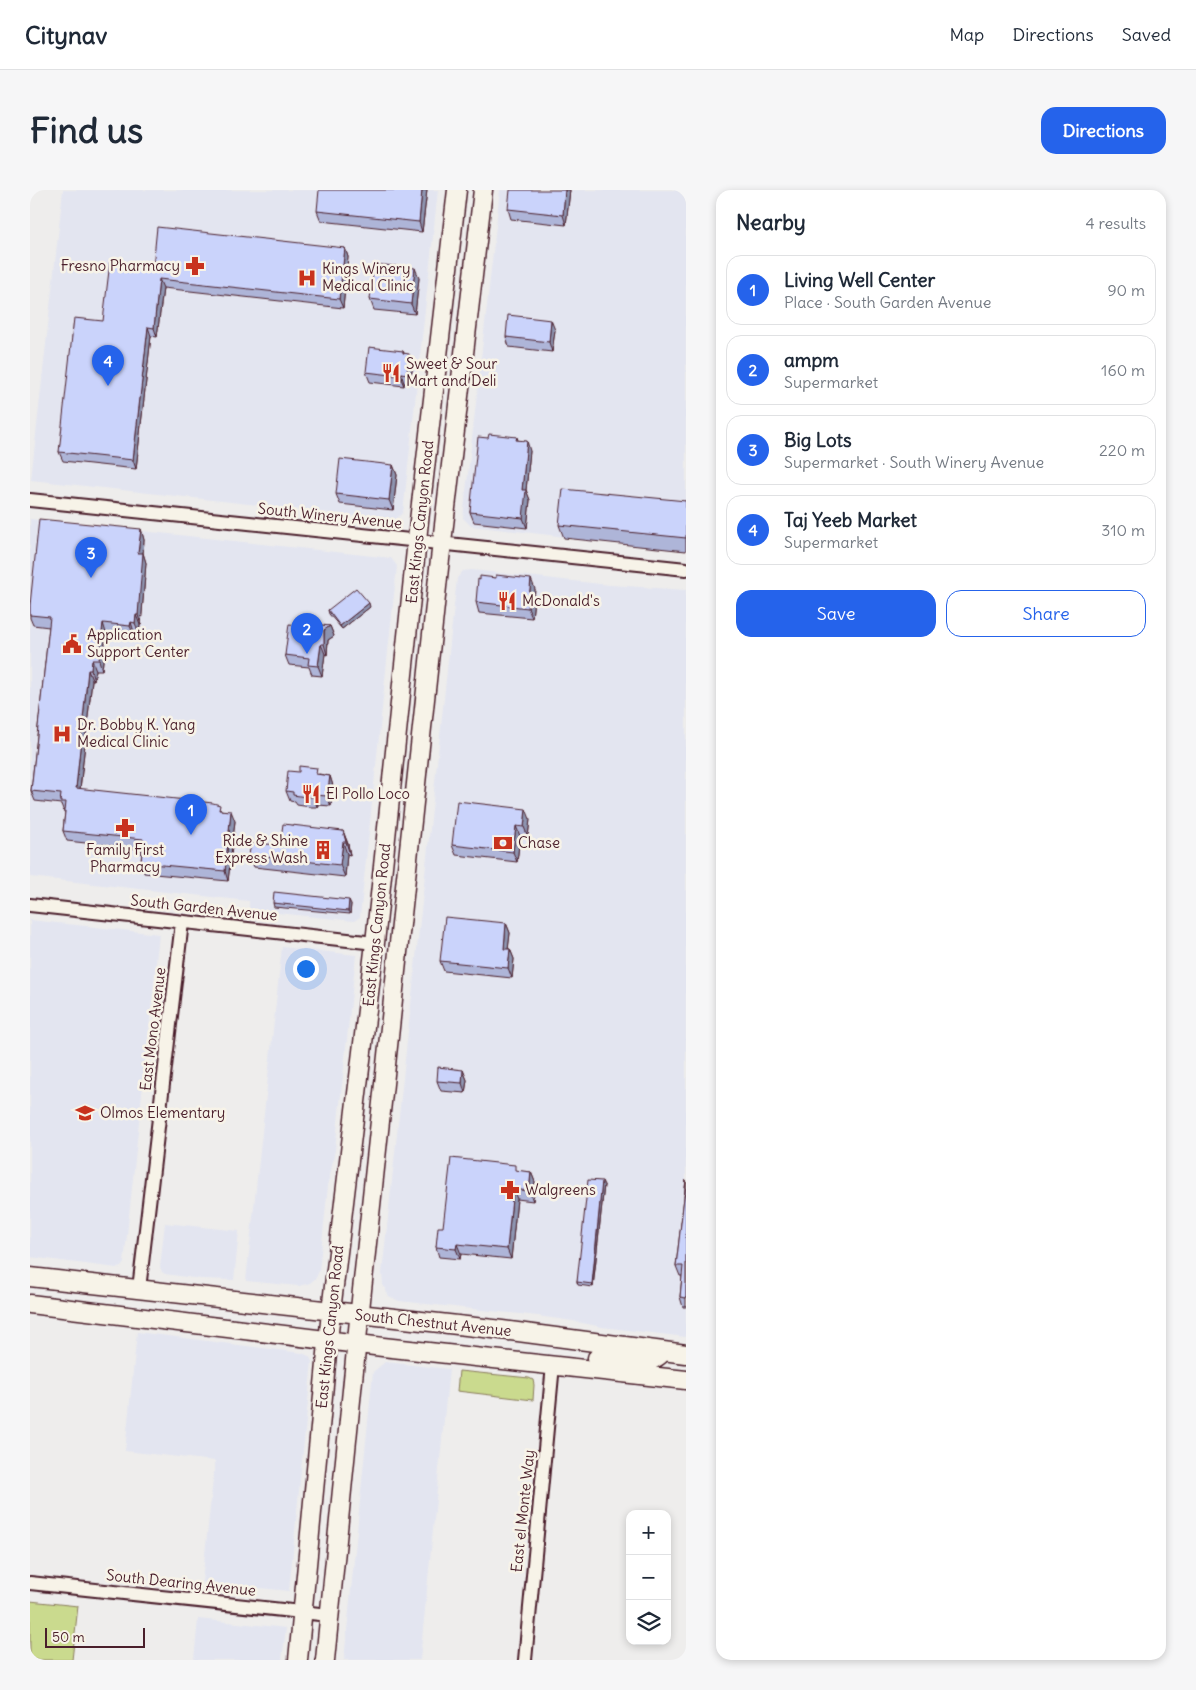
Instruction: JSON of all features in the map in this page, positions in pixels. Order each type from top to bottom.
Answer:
[{"type":"main road","name":"East Kings Canyon Road","points":[[298,1660],[328,1340],[375,943],[457,190]]},
{"type":"main road","name":"East Kings Canyon Road","points":[[325,1660],[442,544],[483,190]]},
{"type":"main road","name":"South Chestnut Avenue","points":[[30,1277],[508,1330],[686,1354]]},
{"type":"main road","name":"South Chestnut Avenue","points":[[30,1304],[357,1344],[686,1380]]},
{"type":"main road","points":[[553,1365],[574,1356],[646,1362],[657,1358],[663,1351]]},
{"type":"street","name":"South Winery Avenue","points":[[30,500],[686,569]]},
{"type":"street","name":"South Garden Avenue","points":[[30,905],[375,943]]},
{"type":"street","name":"East Mono Avenue","points":[[139,1288],[182,922]]},
{"type":"street","name":"East el Monte Way","points":[[525,1660],[553,1365]]},
{"type":"street","name":"South Dearing Avenue","points":[[30,1583],[329,1615]]},
{"type":"shaded area","points":[[63,190],[438,190],[403,513],[394,520],[31,480]]},
{"type":"shaded area","points":[[500,190],[686,190],[686,551],[471,526],[463,518]]},
{"type":"shaded area","points":[[30,519],[391,558],[397,566],[360,917],[354,921],[249,910],[249,901],[30,877]]},
{"type":"shaded area","points":[[472,570],[610,585],[686,590],[686,1337],[602,1327],[538,1316],[399,1301],[389,1296],[383,1285],[382,1273],[457,578],[463,571]]},
{"type":"shaded area","name":"Olmos Elementary","points":[[30,920],[159,934],[124,1263],[121,1267],[30,1257]]},
{"type":"shaded area","points":[[282,947],[356,955],[335,1150],[328,1186],[319,1271],[316,1278],[310,1283],[299,1286],[246,1281]]},
{"type":"shaded area","points":[[165,1223],[239,1231],[234,1280],[201,1279],[162,1272],[160,1267]]},
{"type":"shaded area","points":[[137,1332],[302,1353],[309,1356],[312,1361],[289,1591],[202,1582],[215,1461],[125,1451]]},
{"type":"shaded area","points":[[385,1362],[449,1369],[420,1660],[344,1660],[373,1372]]},
{"type":"shaded area","points":[[198,1619],[286,1628],[282,1660],[194,1660]]},
{"type":"green space","points":[[459,1371],[529,1378],[533,1380],[534,1385],[533,1400],[457,1391]]},
{"type":"green space","points":[[30,1601],[78,1606],[72,1660],[30,1660]]},
{"type":"building","points":[[319,190],[422,190],[419,222],[317,211]]},
{"type":"building","points":[[510,190],[565,190],[563,215],[508,209]]},
{"type":"building","points":[[157,227],[345,248],[339,299],[159,279],[154,328],[148,327],[133,460],[59,452],[74,318],[103,321],[110,262],[153,267]]},
{"type":"building","points":[[374,264],[415,268],[411,304],[370,299]]},
{"type":"building","points":[[508,315],[551,320],[549,342],[506,337]]},
{"type":"building","points":[[369,347],[403,351],[403,353],[409,354],[407,374],[401,373],[400,376],[366,372]]},
{"type":"building","points":[[489,434],[517,437],[516,440],[527,441],[522,490],[526,490],[523,518],[470,512],[478,437],[488,438]]},
{"type":"building","points":[[340,459],[393,465],[389,500],[336,494]]},
{"type":"building","points":[[563,489],[686,501],[686,538],[559,525]]},
{"type":"building","points":[[39,519],[141,529],[138,553],[143,553],[138,615],[136,615],[135,623],[131,622],[130,626],[103,623],[99,660],[92,660],[91,670],[88,670],[76,788],[213,803],[220,805],[219,810],[231,811],[225,871],[141,863],[143,839],[63,831],[66,802],[60,802],[61,794],[31,791],[50,617],[30,615]]},
{"type":"building","points":[[496,575],[531,579],[528,608],[476,602],[478,579],[480,580],[480,576],[496,578]]},
{"type":"building","points":[[356,588],[369,603],[340,626],[328,610]]},
{"type":"building","points":[[306,623],[330,626],[324,630],[324,644],[321,644],[318,666],[308,665],[309,658],[285,655],[289,624],[306,626]]},
{"type":"building","points":[[299,766],[317,768],[316,774],[330,776],[327,796],[314,795],[314,797],[306,797],[293,795],[293,792],[286,791],[288,771],[299,772]]},
{"type":"building","points":[[457,801],[526,809],[524,827],[516,826],[513,852],[452,845]]},
{"type":"building","points":[[283,824],[343,831],[346,842],[343,842],[340,865],[249,855],[251,843],[280,845]]},
{"type":"building","points":[[274,892],[349,900],[348,911],[273,903]]},
{"type":"building","points":[[445,917],[506,923],[504,949],[510,949],[508,968],[440,961]]},
{"type":"building","points":[[438,1067],[463,1070],[462,1083],[437,1081]]},
{"type":"building","name":"Walgreens","points":[[451,1158],[515,1165],[515,1170],[531,1172],[529,1191],[513,1189],[507,1249],[457,1244],[456,1249],[436,1247],[438,1227],[443,1227]]},
{"type":"building","points":[[588,1180],[602,1181],[592,1284],[577,1282]]},
{"type":"building","points":[[686,1180],[686,1298],[680,1297],[683,1266],[676,1266]]},
{"type":"place","name":"Fresno Pharmacy","points":[[195,266]]},
{"type":"place","name":"Kings Winery Medical Clinic","points":[[307,278]]},
{"type":"place","name":"Sweet & Sour Mart and Deli","points":[[391,373]]},
{"type":"place","name":"Taj Yeeb Market","points":[[108,386]]},
{"type":"place","name":"Big Lots","points":[[91,578]]},
{"type":"place","name":"McDonald's","points":[[507,601]]},
{"type":"place","name":"Application Support Center","points":[[72,644]]},
{"type":"place","name":"ampm","points":[[307,654]]},
{"type":"place","name":"Dr. Bobby K. Yang Medical Clinic","points":[[62,734]]},
{"type":"place","name":"El Pollo Loco","points":[[311,794]]},
{"type":"place","name":"Family First Pharmacy","points":[[125,828]]},
{"type":"place","name":"Living Well Center","points":[[191,835]]},
{"type":"place","name":"Chase","points":[[503,843]]},
{"type":"place","name":"Ride & Shine Express Wash","points":[[323,850]]},
{"type":"place","name":"Olmos Elementary","points":[[85,1113]]},
{"type":"place","name":"Walgreens","points":[[510,1190]]}]
